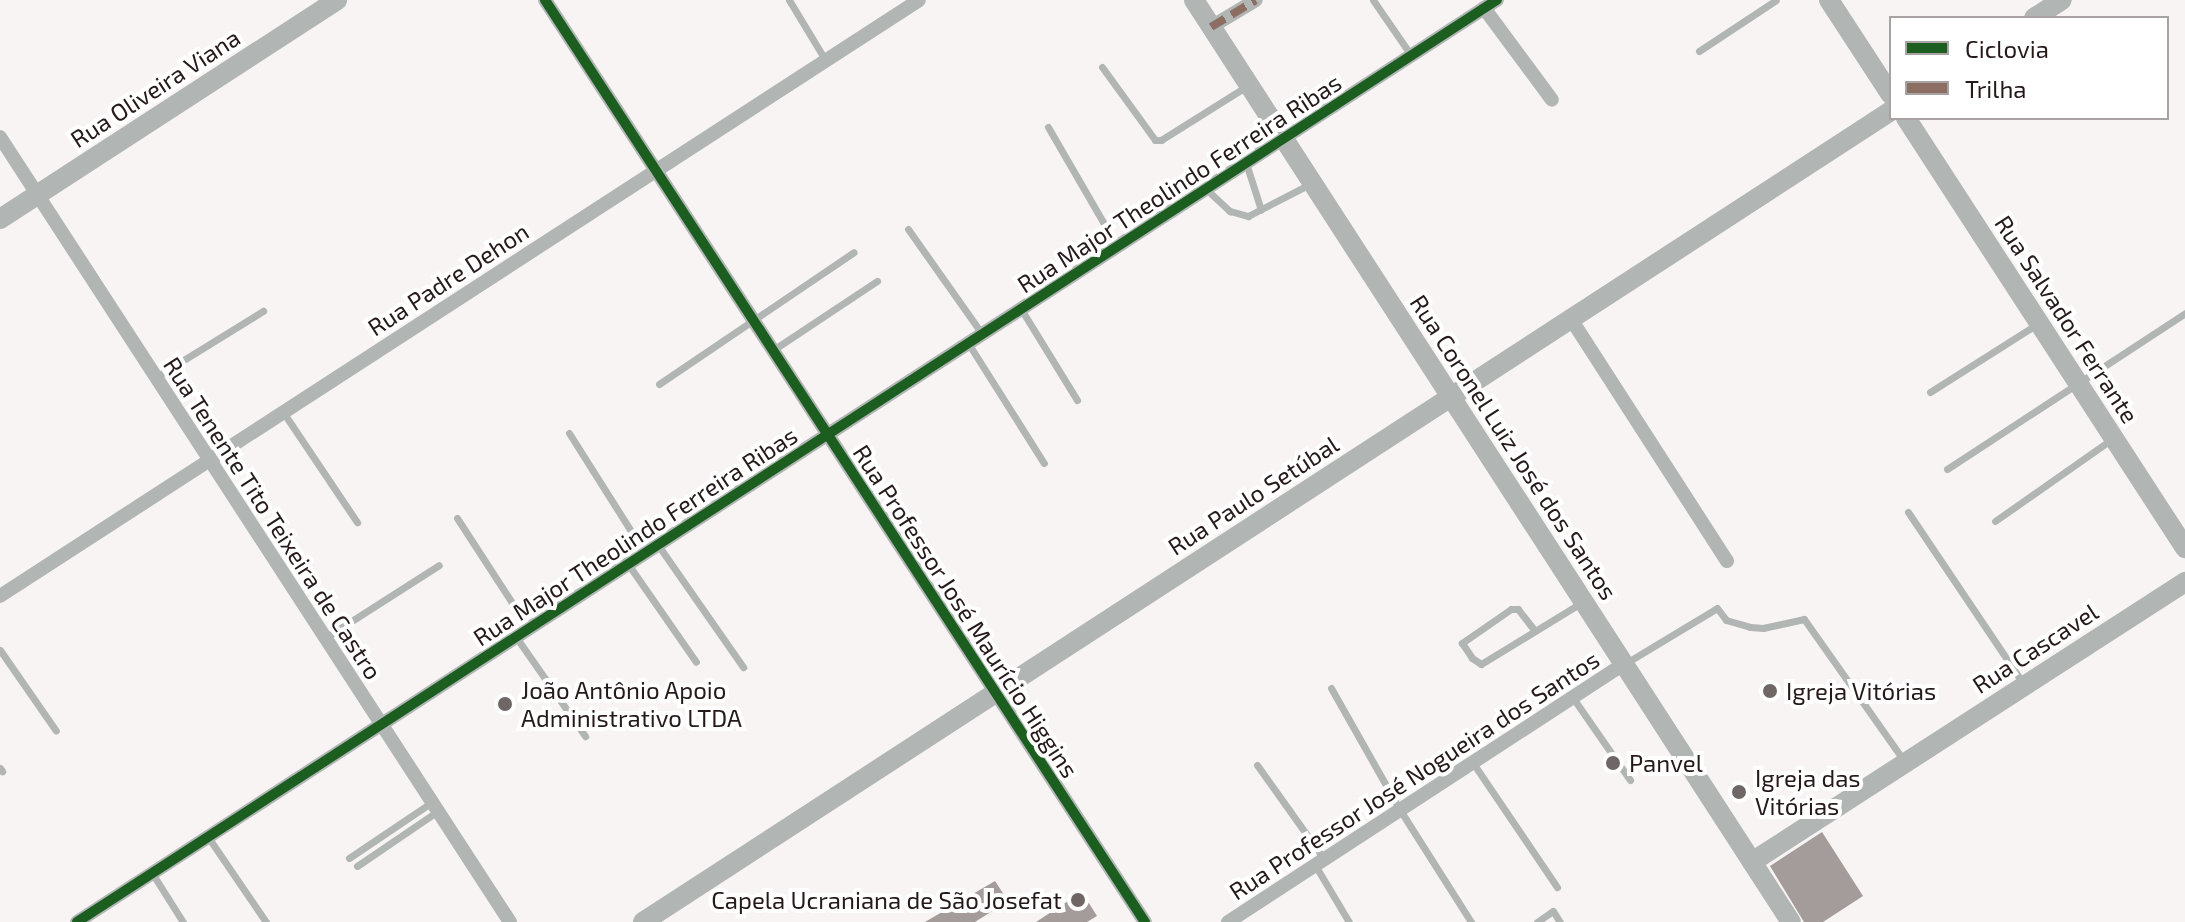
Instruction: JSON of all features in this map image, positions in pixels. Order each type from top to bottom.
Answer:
[{"type":"main road","name":"Rua Oliveira Viana","points":[[0,219],[337,0]]},
{"type":"main road","name":"Rua Coronel Luiz José dos Santos","points":[[1194,0],[1791,922]]},
{"type":"main road","points":[[1829,0],[1889,92]]},
{"type":"main road","points":[[2037,16],[2062,0]]},
{"type":"main road","name":"Rua Paulo Setúbal","points":[[643,922],[1889,112]]},
{"type":"main road","name":"Rua Salvador Ferrante","points":[[1907,120],[2185,548]]},
{"type":"main road","name":"Rua Cascavel","points":[[1752,862],[2185,582]]},
{"type":"street","name":"Rua Professor José Maurício Higgins","points":[[545,0],[1145,922]]},
{"type":"street","name":"Rua Padre Dehon","points":[[0,596],[919,0]]},
{"type":"street","points":[[1211,27],[1256,0]]},
{"type":"street","points":[[1490,4],[1552,100]]},
{"type":"street","name":"Rua Major Theolindo Ferreira Ribas","points":[[77,922],[1490,4]]},
{"type":"street","name":"Rua Tenente Tito Teixeira de Castro","points":[[0,137],[510,922]]},
{"type":"street","points":[[1571,319],[1727,561]]},
{"type":"street","name":"Rua Professor José Nogueira dos Santos","points":[[1235,920],[1624,664]]},
{"type":"lane","points":[[789,0],[826,61]]},
{"type":"lane","points":[[1373,0],[1411,55]]},
{"type":"lane","points":[[1699,51],[1776,0]]},
{"type":"lane","points":[[1102,67],[1155,140],[1161,140],[1249,85]]},
{"type":"lane","points":[[1048,127],[1117,246]]},
{"type":"lane","points":[[1246,163],[1261,210]]},
{"type":"lane","points":[[1206,189],[1239,215],[1248,216],[1312,183]]},
{"type":"lane","points":[[908,229],[982,334]]},
{"type":"lane","points":[[659,384],[854,252]]},
{"type":"lane","points":[[773,350],[877,281]]},
{"type":"lane","points":[[1021,309],[1077,400]]},
{"type":"lane","points":[[156,377],[263,311]]},
{"type":"lane","points":[[1947,469],[2185,313]]},
{"type":"lane","points":[[1930,392],[2039,323]]},
{"type":"lane","points":[[968,343],[1044,463]]},
{"type":"lane","points":[[283,412],[357,522]]},
{"type":"lane","points":[[569,433],[652,549],[743,667]]},
{"type":"lane","points":[[1995,521],[2114,438]]},
{"type":"lane","points":[[1908,512],[2025,685]]},
{"type":"lane","points":[[457,518],[585,736]]},
{"type":"lane","points":[[628,564],[696,662]]},
{"type":"lane","points":[[325,638],[439,565]]},
{"type":"lane","points":[[1535,631],[1518,609],[1511,609],[1462,643],[1472,658],[1481,664],[1583,602]]},
{"type":"lane","points":[[1624,664],[1717,608],[1726,620],[1750,627],[1763,628],[1804,619],[1906,763]]},
{"type":"lane","points":[[0,650],[56,731]]},
{"type":"lane","points":[[1331,688],[1400,810],[1471,922]]},
{"type":"lane","points":[[1573,698],[1630,780]]},
{"type":"lane","points":[[1473,763],[1557,887]]},
{"type":"lane","points":[[1257,765],[1319,862],[1349,922]]},
{"type":"lane","points":[[349,858],[435,806]]},
{"type":"lane","points":[[357,866],[435,806]]},
{"type":"lane","points":[[208,837],[266,922]]},
{"type":"lane","points":[[152,873],[183,922]]},
{"type":"lane","points":[[1537,922],[1553,911],[1560,922]]},
{"type":"building","points":[[1822,832],[1863,896],[1823,922],[1804,922],[1770,866]]},
{"type":"building","points":[[995,881],[1008,901],[975,922],[925,922]]},
{"type":"building","name":"Capela Ucraniana de São Josefat","points":[[1082,892],[1097,916],[1087,922],[1036,922]]},
{"type":"marked path","points":[[1211,27],[1256,0]]},
{"type":"cycle path","points":[[545,0],[1145,922]]},
{"type":"cycle path","points":[[77,922],[1497,0]]},
{"type":"place","name":"Igreja Vitórias","points":[[1770,691]]},
{"type":"place","name":"João Antônio Apoio Administrativo LTDA","points":[[505,704]]},
{"type":"place","name":"Panvel","points":[[1613,763]]},
{"type":"place","name":"Igreja das Vitórias","points":[[1739,792]]},
{"type":"place","name":"Capela Ucraniana de São Josefat","points":[[1078,900]]}]
